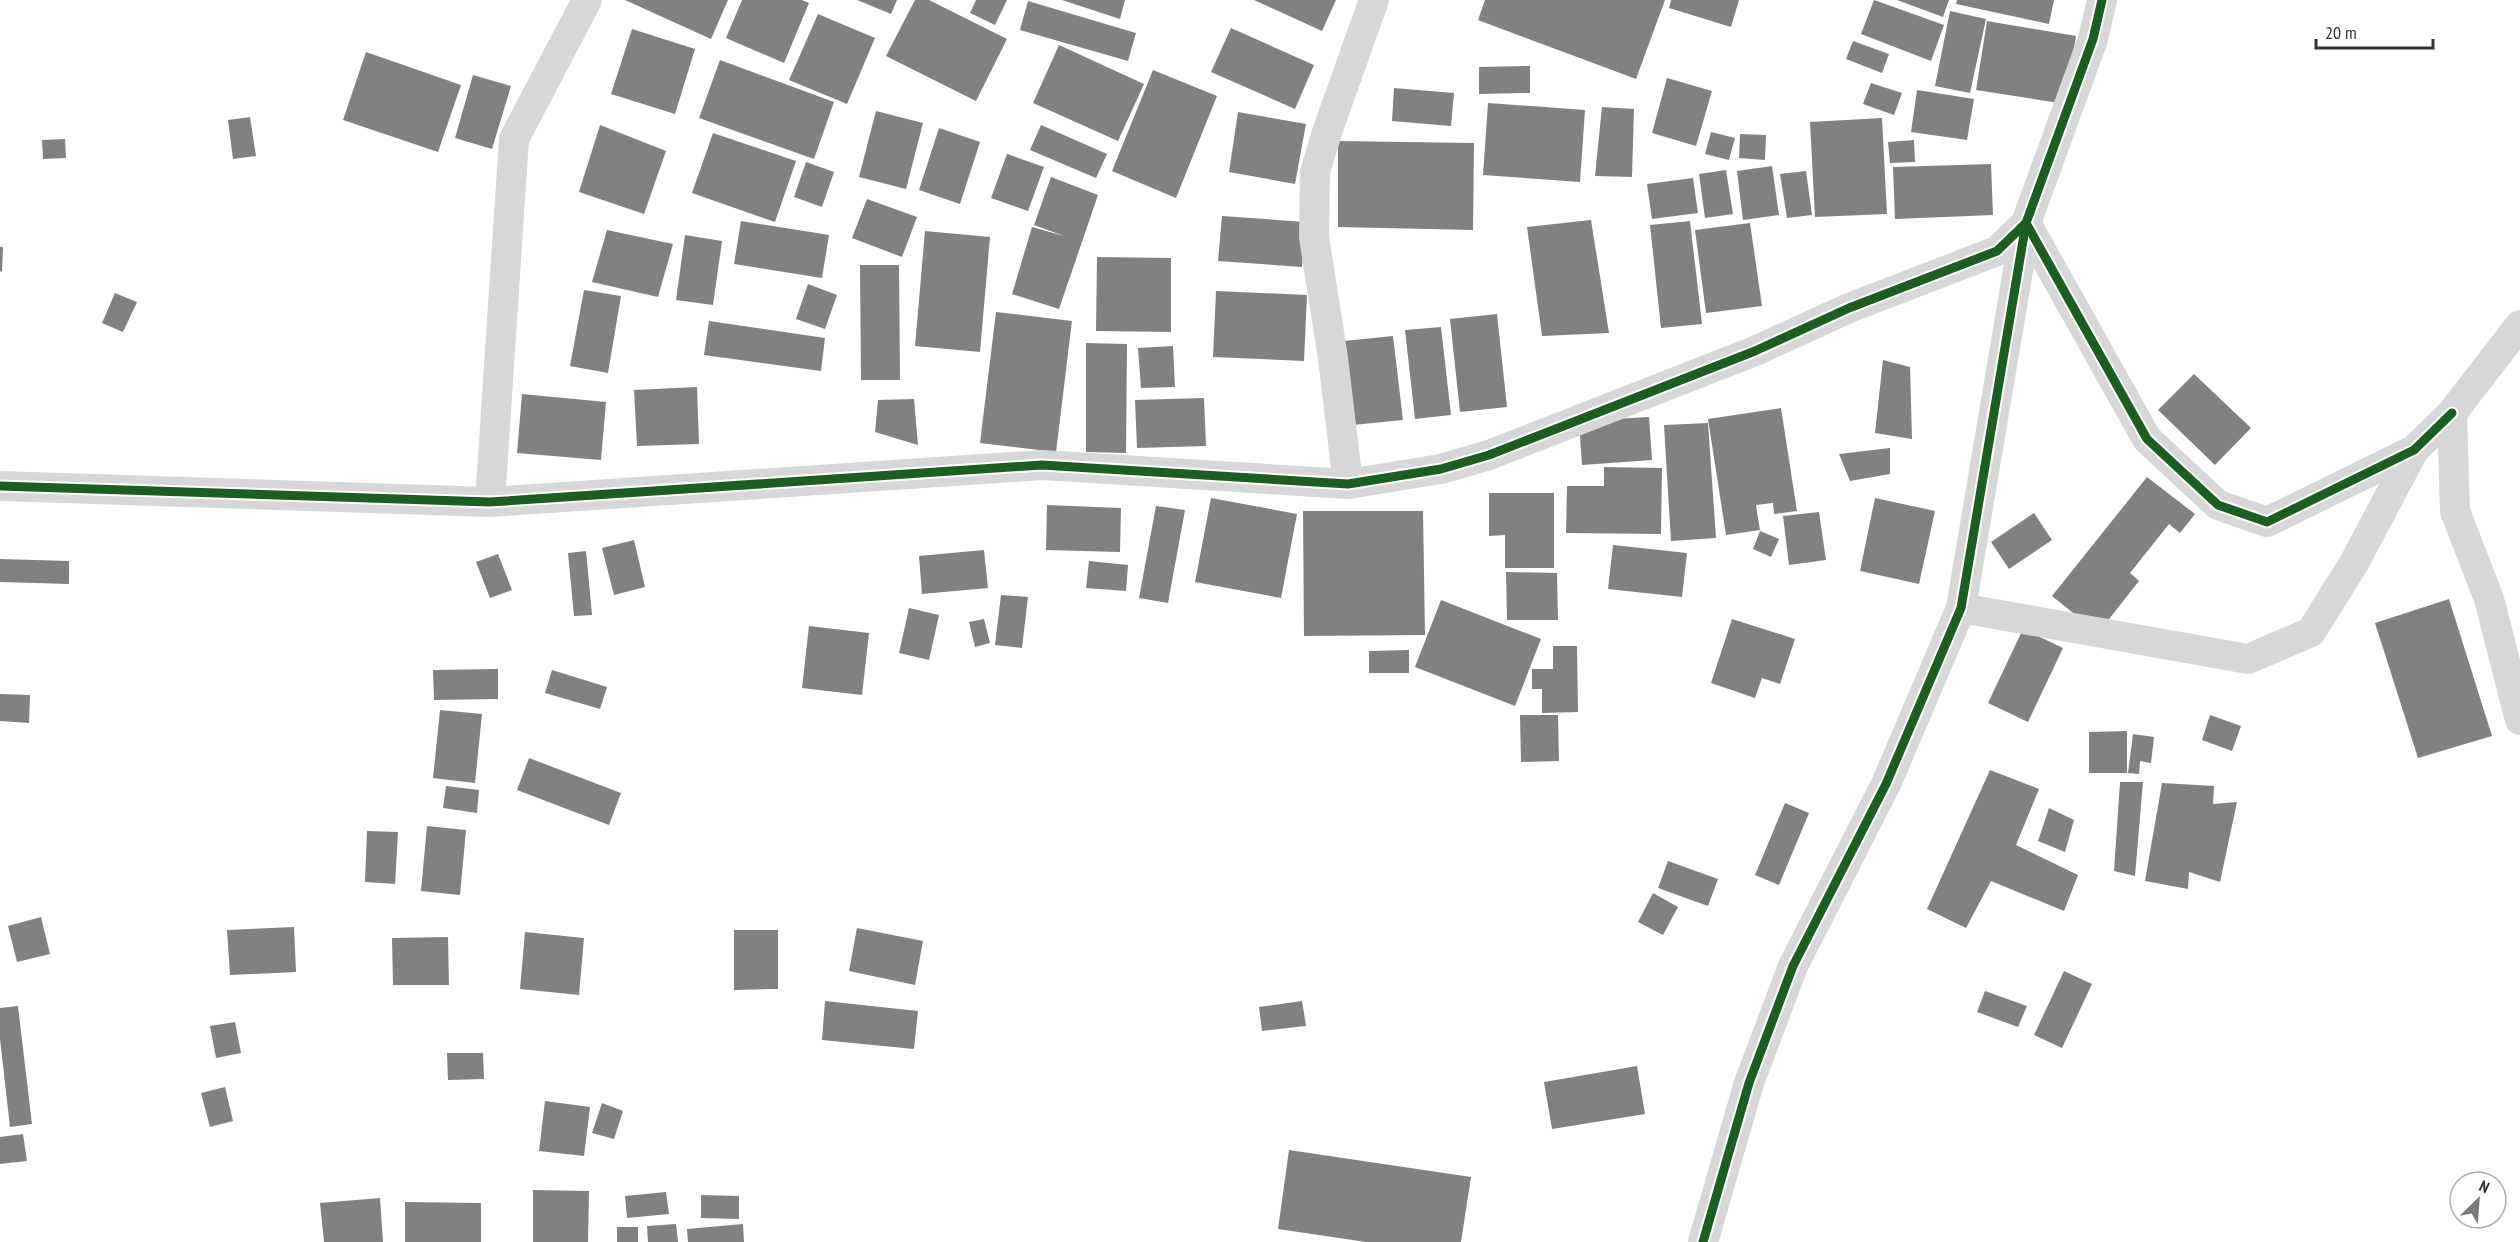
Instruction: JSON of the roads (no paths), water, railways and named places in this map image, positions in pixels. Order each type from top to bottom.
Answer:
[{"type":"street","points":[[490,502],[514,139],[587,0]]},
{"type":"street","points":[[1348,484],[1333,358],[1314,237],[1315,172],[1374,0]]},
{"type":"street","points":[[1703,1242],[1749,1083],[1793,966],[1886,784],[1961,608],[2026,223],[2093,39],[2102,0]]},
{"type":"street","points":[[0,486],[490,502],[1042,465],[1348,484],[1441,469],[1489,455],[1755,351],[1849,308],[1997,251],[2026,223]]},
{"type":"street","points":[[2026,223],[2147,439],[2218,505],[2267,522],[2414,450]]},
{"type":"street","points":[[1961,608],[2248,659],[2311,632],[2354,563],[2414,450],[2452,413],[2520,325]]},
{"type":"street","points":[[2452,413],[2455,511],[2489,599],[2520,720]]}]
